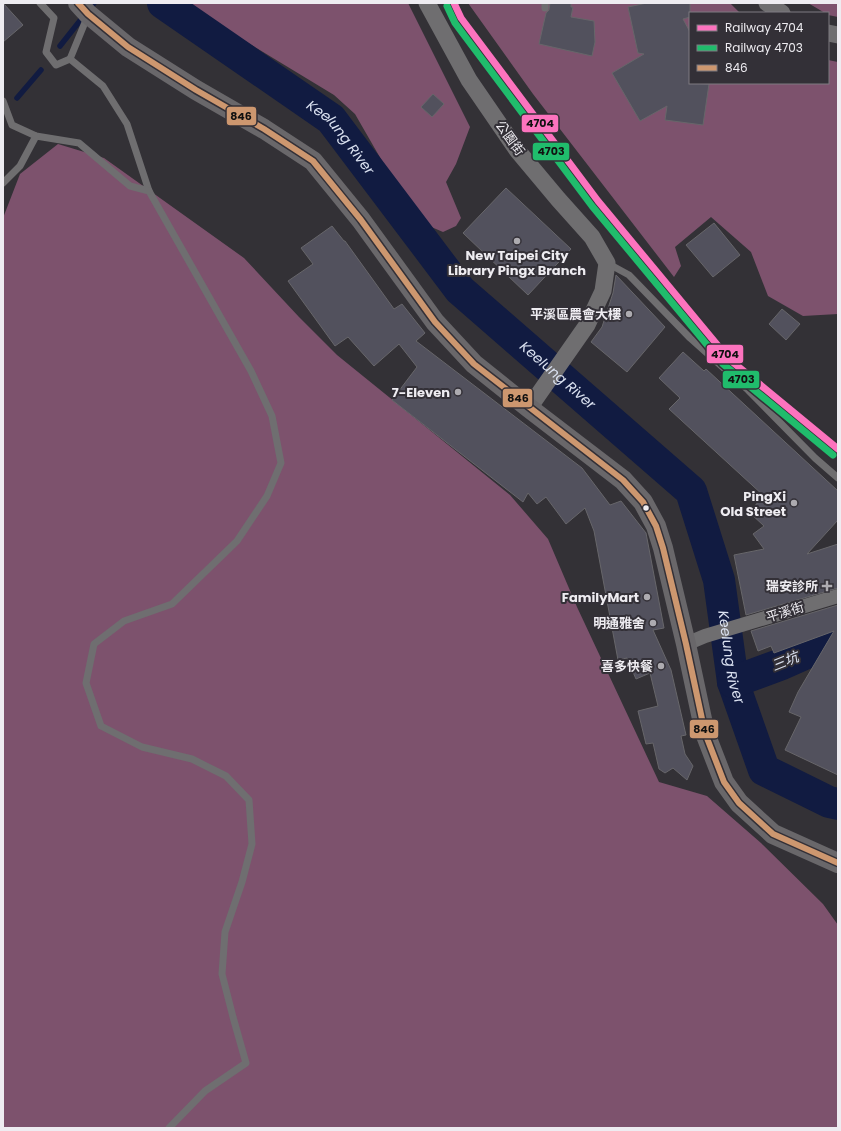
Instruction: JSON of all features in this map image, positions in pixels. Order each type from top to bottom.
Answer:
[{"type":"main road","points":[[81,7],[128,47],[196,90],[264,129],[313,161],[361,220],[435,322],[474,364],[528,408],[623,480],[643,502],[656,526],[663,548],[705,733],[724,782],[739,803],[773,834],[838,863]]},
{"type":"street","name":"公園街","points":[[427,3],[469,80],[517,150],[592,237],[607,263]]},
{"type":"street","points":[[767,3],[780,12]]},
{"type":"street","points":[[528,408],[587,325],[603,291],[607,263]]},
{"type":"street","name":"平溪街","points":[[686,644],[705,636],[838,596]]},
{"type":"lane","points":[[40,3],[54,18],[46,52],[56,65],[70,59]]},
{"type":"lane","points":[[70,59],[81,7]]},
{"type":"lane","points":[[70,59],[103,86],[128,124],[149,191],[251,371],[272,416],[281,463],[267,496],[238,541],[172,604],[124,621],[94,644],[86,683],[101,726],[142,747],[192,759],[226,776],[249,800],[252,844],[242,882],[224,932],[222,974],[246,1063],[205,1091],[170,1128]]},
{"type":"lane","points":[[3,101],[12,125],[36,136],[79,144],[130,186],[149,191]]},
{"type":"lane","points":[[3,183],[20,166],[36,136]]},
{"type":"lane","points":[[607,263],[629,275],[690,338],[748,390],[815,458],[838,478]]},
{"type":"shaded area","points":[[190,3],[408,3],[470,127],[456,164],[446,182],[461,218],[456,226],[443,232],[429,226],[397,187],[355,114],[334,95],[225,29]]},
{"type":"shaded area","points":[[468,3],[730,3],[739,12],[689,12],[689,84],[829,84],[829,60],[838,62],[838,314],[803,316],[768,296],[751,252],[711,217],[675,247],[681,266],[674,277],[533,94]]},
{"type":"shaded area","points":[[808,3],[838,3],[838,17],[829,15],[829,12],[823,12]]},
{"type":"shaded area","points":[[58,144],[104,158],[244,258],[337,355],[510,495],[548,539],[577,607],[659,782],[707,796],[761,843],[823,904],[838,925],[838,1128],[3,1128],[3,218],[20,174]]},
{"type":"building","points":[[3,3],[23,25],[3,42]]},
{"type":"building","points":[[550,3],[571,3],[571,7],[573,7],[571,17],[594,21],[595,42],[592,56],[539,44],[546,13],[549,10]]},
{"type":"building","points":[[647,3],[690,3],[689,17],[683,19],[689,30],[689,84],[709,84],[703,125],[665,120],[667,106],[640,121],[612,73],[644,54],[638,53],[628,7]]},
{"type":"building","points":[[433,94],[444,104],[432,117],[421,107]]},
{"type":"building","name":"New Taipei City Library Pingx Branch","points":[[506,188],[571,249],[528,295],[463,233]]},
{"type":"building","points":[[714,223],[740,255],[713,277],[686,245]]},
{"type":"building","points":[[332,226],[345,241],[394,309],[402,304],[425,333],[416,341],[582,468],[610,505],[621,501],[646,533],[664,628],[653,630],[671,670],[686,735],[681,736],[685,754],[693,766],[687,780],[673,768],[665,773],[659,769],[653,743],[646,744],[638,711],[658,706],[650,673],[636,679],[627,658],[618,660],[594,531],[585,508],[566,524],[546,497],[537,504],[528,493],[523,502],[392,400],[417,367],[399,344],[374,366],[348,337],[335,346],[288,281],[313,264],[301,248]]},
{"type":"building","name":"平溪區農會大樓","points":[[616,275],[665,327],[627,372],[591,342],[602,327],[613,293]]},
{"type":"building","points":[[782,309],[800,324],[786,340],[769,324]]},
{"type":"building","points":[[683,352],[704,371],[706,369],[838,491],[838,520],[807,554],[838,544],[838,588],[746,615],[734,555],[764,549],[753,534],[764,526],[749,512],[764,496],[669,409],[680,398],[659,378]]},
{"type":"building","points":[[838,605],[838,775],[785,750],[801,717],[789,712],[798,692],[834,631],[774,653],[771,646],[758,651],[751,631]]},
{"type":"waterway","points":[[60,46],[94,3]]},
{"type":"waterway","name":"Keelung River","points":[[163,3],[331,119],[460,290],[691,491],[719,580],[733,682],[764,770],[829,802],[838,804]]},
{"type":"waterway","points":[[17,98],[41,70]]},
{"type":"waterway","name":"三坑","points":[[733,682],[782,664],[838,639]]},
{"type":"rail line","name":"4704","points":[[454,3],[461,18],[598,201],[729,359],[838,449]]},
{"type":"rail line","name":"4703","points":[[447,6],[455,23],[592,206],[723,364],[833,455]]},
{"type":"transit line","name":"846","points":[[78,3],[88,14],[128,47],[196,90],[264,129],[313,161],[361,220],[435,322],[474,364],[623,480],[643,502],[656,526],[663,548],[705,733],[724,782],[739,803],[773,834],[838,863]]},
{"type":"place","name":"New Taipei City Library Pingx Branch","points":[[517,241]]},
{"type":"place","name":"平溪區農會大樓","points":[[629,314]]},
{"type":"place","name":"7-Eleven","points":[[458,392]]},
{"type":"place","name":"PingXi Old Street","points":[[794,503]]},
{"type":"place","name":"瑞安診所","points":[[827,586]]},
{"type":"place","name":"FamilyMart","points":[[647,597]]},
{"type":"place","name":"明通雅舍","points":[[653,623]]},
{"type":"place","name":"喜多快餐","points":[[661,666]]}]
